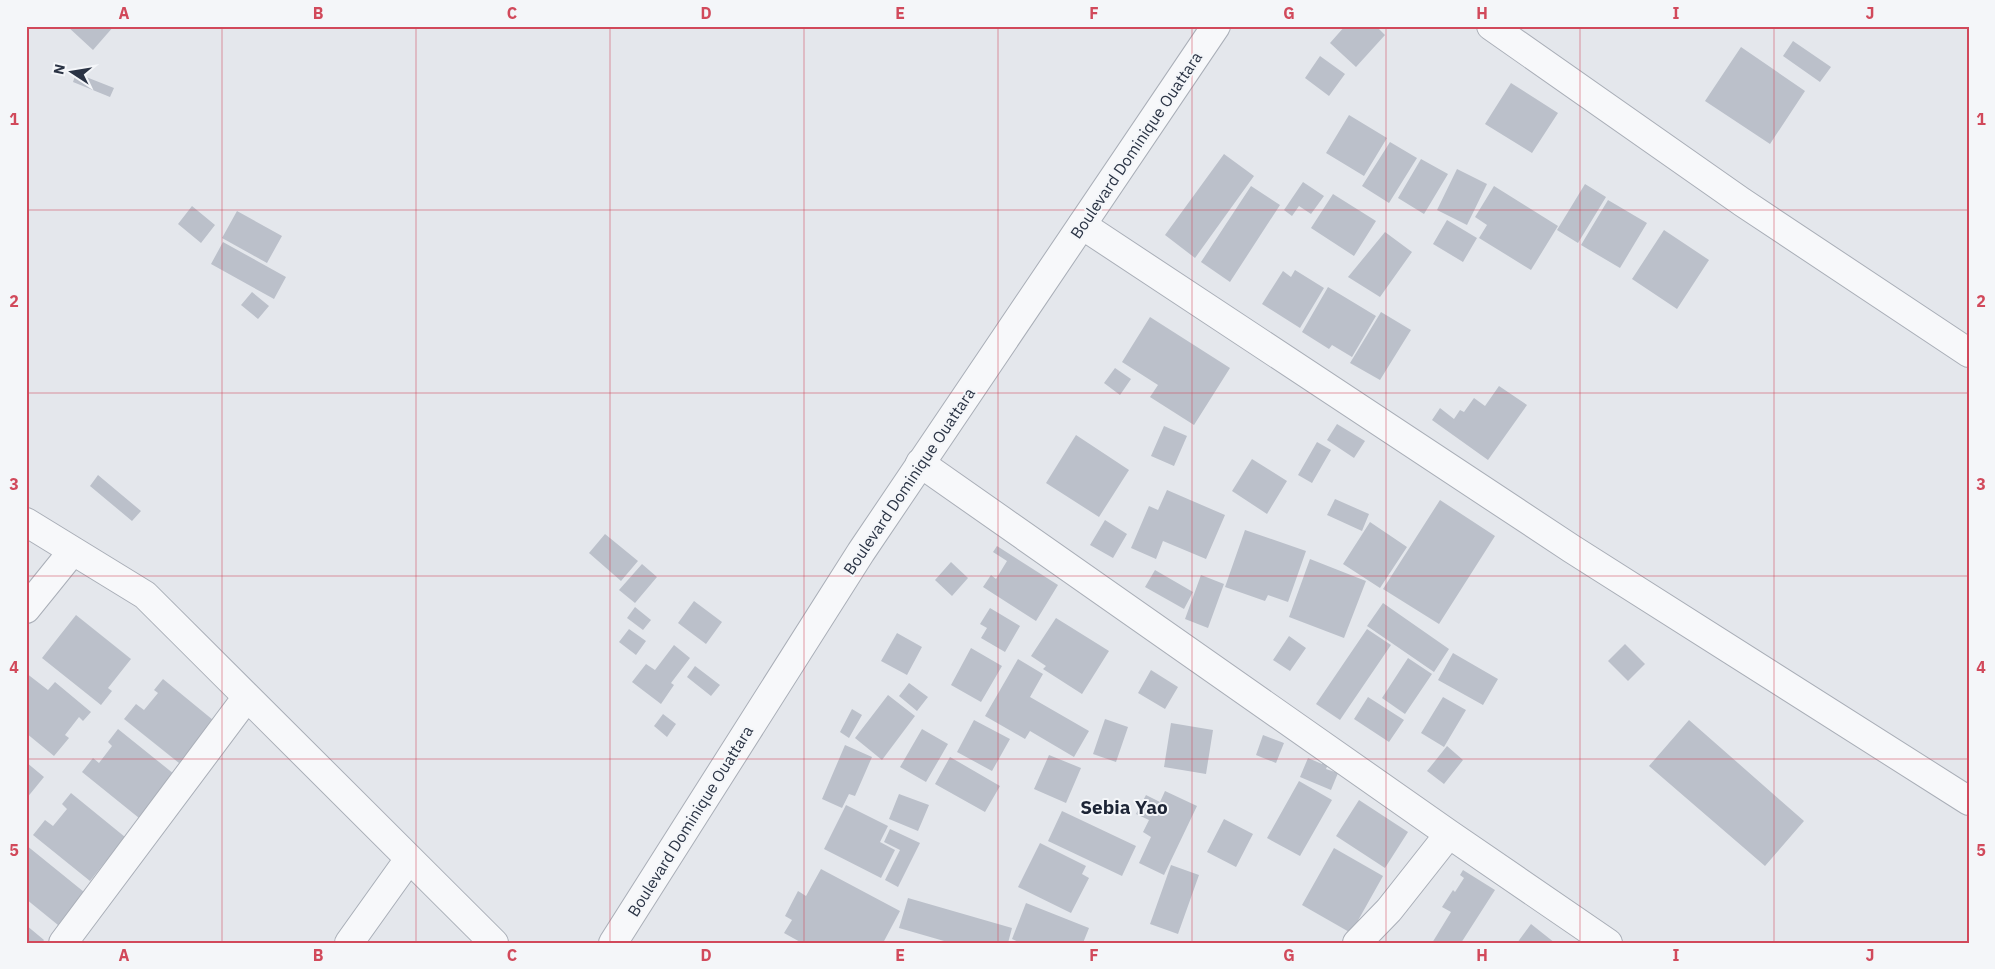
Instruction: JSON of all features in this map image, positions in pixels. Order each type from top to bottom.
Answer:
[{"type":"street","name":"Boulevard Dominique Ouattara","points":[[613,943],[861,552],[1216,26]]},
{"type":"street","points":[[1490,26],[1742,202],[1969,353]]},
{"type":"street","points":[[1082,225],[1572,549],[1969,801]]},
{"type":"street","points":[[920,464],[1608,943]]},
{"type":"street","points":[[26,522],[72,552],[145,595],[494,943]]},
{"type":"street","points":[[26,608],[72,552]]},
{"type":"street","points":[[63,943],[247,697]]},
{"type":"street","points":[[1357,943],[1389,910],[1449,834]]},
{"type":"street","points":[[349,943],[409,859]]},
{"type":"building","points":[[67,26],[114,26],[93,50]]},
{"type":"building","points":[[1345,26],[1376,26],[1385,35],[1356,67],[1330,43]]},
{"type":"building","points":[[1793,41],[1831,67],[1820,82],[1783,56]]},
{"type":"building","points":[[1741,47],[1805,91],[1770,144],[1705,101]]},
{"type":"building","points":[[1320,56],[1345,74],[1329,96],[1305,78]]},
{"type":"building","points":[[76,73],[114,88],[110,97],[73,82]]},
{"type":"building","points":[[1511,83],[1558,113],[1532,153],[1485,124]]},
{"type":"building","points":[[1349,115],[1387,138],[1364,176],[1326,153]]},
{"type":"building","points":[[1390,142],[1417,158],[1389,203],[1362,186]]},
{"type":"building","points":[[1224,154],[1254,176],[1195,258],[1165,235]]},
{"type":"building","points":[[1421,159],[1448,174],[1424,214],[1398,198]]},
{"type":"building","points":[[1457,169],[1487,184],[1467,225],[1437,210]]},
{"type":"building","points":[[1303,182],[1324,196],[1311,214],[1299,206],[1292,216],[1284,210]]},
{"type":"building","points":[[1585,184],[1606,197],[1578,243],[1557,230]]},
{"type":"building","points":[[1251,186],[1280,205],[1230,282],[1201,262]]},
{"type":"building","points":[[1494,186],[1558,226],[1531,270],[1479,238],[1487,225],[1475,217]]},
{"type":"building","points":[[1333,194],[1376,221],[1354,256],[1311,228]]},
{"type":"building","points":[[1608,200],[1647,223],[1620,268],[1581,245]]},
{"type":"building","points":[[192,206],[215,225],[201,243],[178,224]]},
{"type":"building","points":[[237,211],[282,236],[267,263],[222,238]]},
{"type":"building","points":[[1447,220],[1477,238],[1463,262],[1433,244]]},
{"type":"building","points":[[1664,230],[1709,260],[1677,309],[1632,279]]},
{"type":"building","points":[[1385,232],[1412,252],[1380,297],[1348,277]]},
{"type":"building","points":[[223,242],[286,277],[274,299],[211,264]]},
{"type":"building","points":[[1295,270],[1324,288],[1300,328],[1262,304],[1283,271],[1291,277]]},
{"type":"building","points":[[1328,287],[1376,316],[1352,357],[1332,345],[1329,349],[1302,332]]},
{"type":"building","points":[[252,292],[269,306],[258,319],[241,305]]},
{"type":"building","points":[[1381,312],[1411,330],[1380,380],[1350,363]]},
{"type":"building","points":[[1150,317],[1230,368],[1194,425],[1150,397],[1158,385],[1122,362]]},
{"type":"building","points":[[1115,368],[1131,379],[1120,395],[1104,383]]},
{"type":"building","points":[[1499,386],[1527,405],[1488,460],[1432,420],[1440,408],[1454,419],[1460,410],[1464,412],[1474,398],[1485,406]]},
{"type":"building","points":[[1337,424],[1365,441],[1354,458],[1327,440]]},
{"type":"building","points":[[1164,426],[1187,436],[1174,466],[1151,456]]},
{"type":"building","points":[[1076,435],[1129,470],[1099,517],[1046,483]]},
{"type":"building","points":[[1317,442],[1331,450],[1312,483],[1298,475]]},
{"type":"building","points":[[1252,459],[1287,481],[1267,514],[1232,491]]},
{"type":"building","points":[[98,475],[141,511],[132,521],[90,486]]},
{"type":"building","points":[[1167,490],[1225,515],[1206,559],[1163,541],[1156,559],[1131,548],[1149,506],[1158,510]]},
{"type":"building","points":[[1335,499],[1369,514],[1362,531],[1327,515]]},
{"type":"building","points":[[1440,500],[1495,536],[1439,624],[1383,589]]},
{"type":"building","points":[[1105,520],[1127,534],[1113,558],[1090,545]]},
{"type":"building","points":[[1370,522],[1407,547],[1380,588],[1343,564]]},
{"type":"building","points":[[1245,530],[1306,551],[1288,602],[1268,595],[1265,601],[1225,587]]},
{"type":"building","points":[[605,534],[638,561],[621,581],[589,553]]},
{"type":"building","points":[[997,546],[1058,585],[1036,621],[983,587],[991,575],[996,579],[1007,561],[993,552]]},
{"type":"building","points":[[1310,559],[1366,581],[1344,638],[1289,617]]},
{"type":"building","points":[[951,562],[968,578],[952,596],[935,580]]},
{"type":"building","points":[[642,564],[657,577],[635,603],[619,590]]},
{"type":"building","points":[[1155,570],[1193,592],[1184,609],[1145,587]]},
{"type":"building","points":[[1201,575],[1224,584],[1208,628],[1185,619]]},
{"type":"building","points":[[694,601],[722,622],[706,644],[678,623]]},
{"type":"building","points":[[1383,603],[1449,649],[1434,672],[1367,626]]},
{"type":"building","points":[[635,607],[651,620],[643,630],[627,618]]},
{"type":"building","points":[[990,608],[1020,626],[1005,652],[981,638],[987,628],[980,624]]},
{"type":"building","points":[[76,615],[131,659],[108,688],[112,691],[101,705],[42,658]]},
{"type":"building","points":[[1056,618],[1109,651],[1082,694],[1043,669],[1046,666],[1031,656]]},
{"type":"building","points":[[629,629],[646,641],[636,655],[619,642]]},
{"type":"building","points":[[1367,629],[1391,645],[1340,720],[1316,704]]},
{"type":"building","points":[[897,633],[922,647],[907,675],[881,661]]},
{"type":"building","points":[[1289,636],[1306,648],[1290,671],[1273,660]]},
{"type":"building","points":[[1625,644],[1645,664],[1628,681],[1608,661]]},
{"type":"building","points":[[674,645],[690,658],[671,683],[674,685],[661,704],[632,682],[646,664],[655,670]]},
{"type":"building","points":[[971,648],[1002,666],[981,702],[951,685]]},
{"type":"building","points":[[1453,653],[1498,679],[1483,705],[1438,680]]},
{"type":"building","points":[[1408,658],[1432,674],[1405,714],[1382,698]]},
{"type":"building","points":[[1018,659],[1043,674],[1030,697],[1089,731],[1074,757],[1030,731],[1025,739],[985,716]]},
{"type":"building","points":[[695,666],[720,685],[711,696],[687,677]]},
{"type":"building","points":[[1151,670],[1178,687],[1165,709],[1138,693]]},
{"type":"building","points":[[26,673],[48,690],[55,682],[91,712],[83,721],[79,717],[65,735],[69,738],[54,756],[26,733]]},
{"type":"building","points":[[163,679],[213,720],[179,763],[124,719],[136,704],[144,710],[158,693],[154,690]]},
{"type":"building","points":[[909,683],[928,697],[917,711],[899,696]]},
{"type":"building","points":[[888,695],[915,716],[882,760],[855,738]]},
{"type":"building","points":[[1368,697],[1404,720],[1389,742],[1354,719]]},
{"type":"building","points":[[1443,697],[1466,710],[1444,747],[1421,733]]},
{"type":"building","points":[[852,709],[862,715],[849,738],[840,732]]},
{"type":"building","points":[[663,714],[676,724],[667,737],[654,726]]},
{"type":"building","points":[[1105,719],[1128,727],[1116,762],[1093,754]]},
{"type":"building","points":[[974,720],[1010,739],[992,771],[957,752]]},
{"type":"building","points":[[1689,720],[1804,821],[1765,866],[1649,766]]},
{"type":"building","points":[[1171,723],[1213,730],[1206,774],[1164,767]]},
{"type":"building","points":[[118,729],[174,774],[139,818],[82,772],[93,758],[99,763],[112,746],[108,742]]},
{"type":"building","points":[[922,729],[948,744],[926,782],[900,767]]},
{"type":"building","points":[[1263,735],[1284,743],[1276,763],[1256,755]]},
{"type":"building","points":[[845,745],[872,757],[855,796],[849,794],[842,808],[822,799]]},
{"type":"building","points":[[1447,746],[1463,760],[1444,784],[1427,771]]},
{"type":"building","points":[[1049,755],[1081,768],[1066,803],[1034,789]]},
{"type":"building","points":[[950,757],[1000,786],[985,812],[935,784]]},
{"type":"building","points":[[1308,758],[1322,764],[1323,760],[1329,762],[1326,769],[1338,773],[1331,790],[1300,777]]},
{"type":"building","points":[[26,762],[44,777],[26,799]]},
{"type":"building","points":[[1299,781],[1332,800],[1300,856],[1267,838]]},
{"type":"building","points":[[1165,791],[1197,806],[1164,875],[1139,863],[1151,837],[1143,832],[1149,820],[1136,814],[1146,795],[1160,802]]},
{"type":"building","points":[[71,793],[125,837],[90,881],[33,835],[45,820],[53,826],[67,809],[62,804]]},
{"type":"building","points":[[899,794],[929,805],[918,831],[889,819]]},
{"type":"building","points":[[1359,800],[1408,832],[1385,868],[1336,836]]},
{"type":"building","points":[[846,805],[888,826],[880,842],[895,850],[881,878],[824,849]]},
{"type":"building","points":[[1062,811],[1136,846],[1122,876],[1048,841]]},
{"type":"building","points":[[1224,819],[1253,834],[1236,867],[1207,852]]},
{"type":"building","points":[[890,829],[920,843],[898,887],[885,880],[900,850],[884,842]]},
{"type":"building","points":[[1040,843],[1086,866],[1082,874],[1089,878],[1071,913],[1018,887]]},
{"type":"building","points":[[26,845],[84,892],[58,925],[26,899]]},
{"type":"building","points":[[1334,848],[1383,876],[1351,933],[1302,905]]},
{"type":"building","points":[[1171,865],[1199,875],[1178,934],[1150,924]]},
{"type":"building","points":[[821,869],[900,911],[883,943],[802,943],[784,933],[792,920],[785,916],[798,891],[806,896]]},
{"type":"building","points":[[1463,870],[1495,890],[1461,943],[1432,943],[1451,912],[1442,907],[1453,890],[1455,892],[1464,878],[1460,875]]},
{"type":"building","points":[[908,898],[1012,928],[1008,943],[951,943],[899,928]]},
{"type":"building","points":[[1026,903],[1089,928],[1083,943],[1021,943],[1012,939]]},
{"type":"building","points":[[1531,924],[1555,943],[1517,943]]},
{"type":"building","points":[[26,925],[44,940],[42,943],[26,943]]},
{"type":"district","name":"Sebia Yao","points":[[1124,807]]}]
